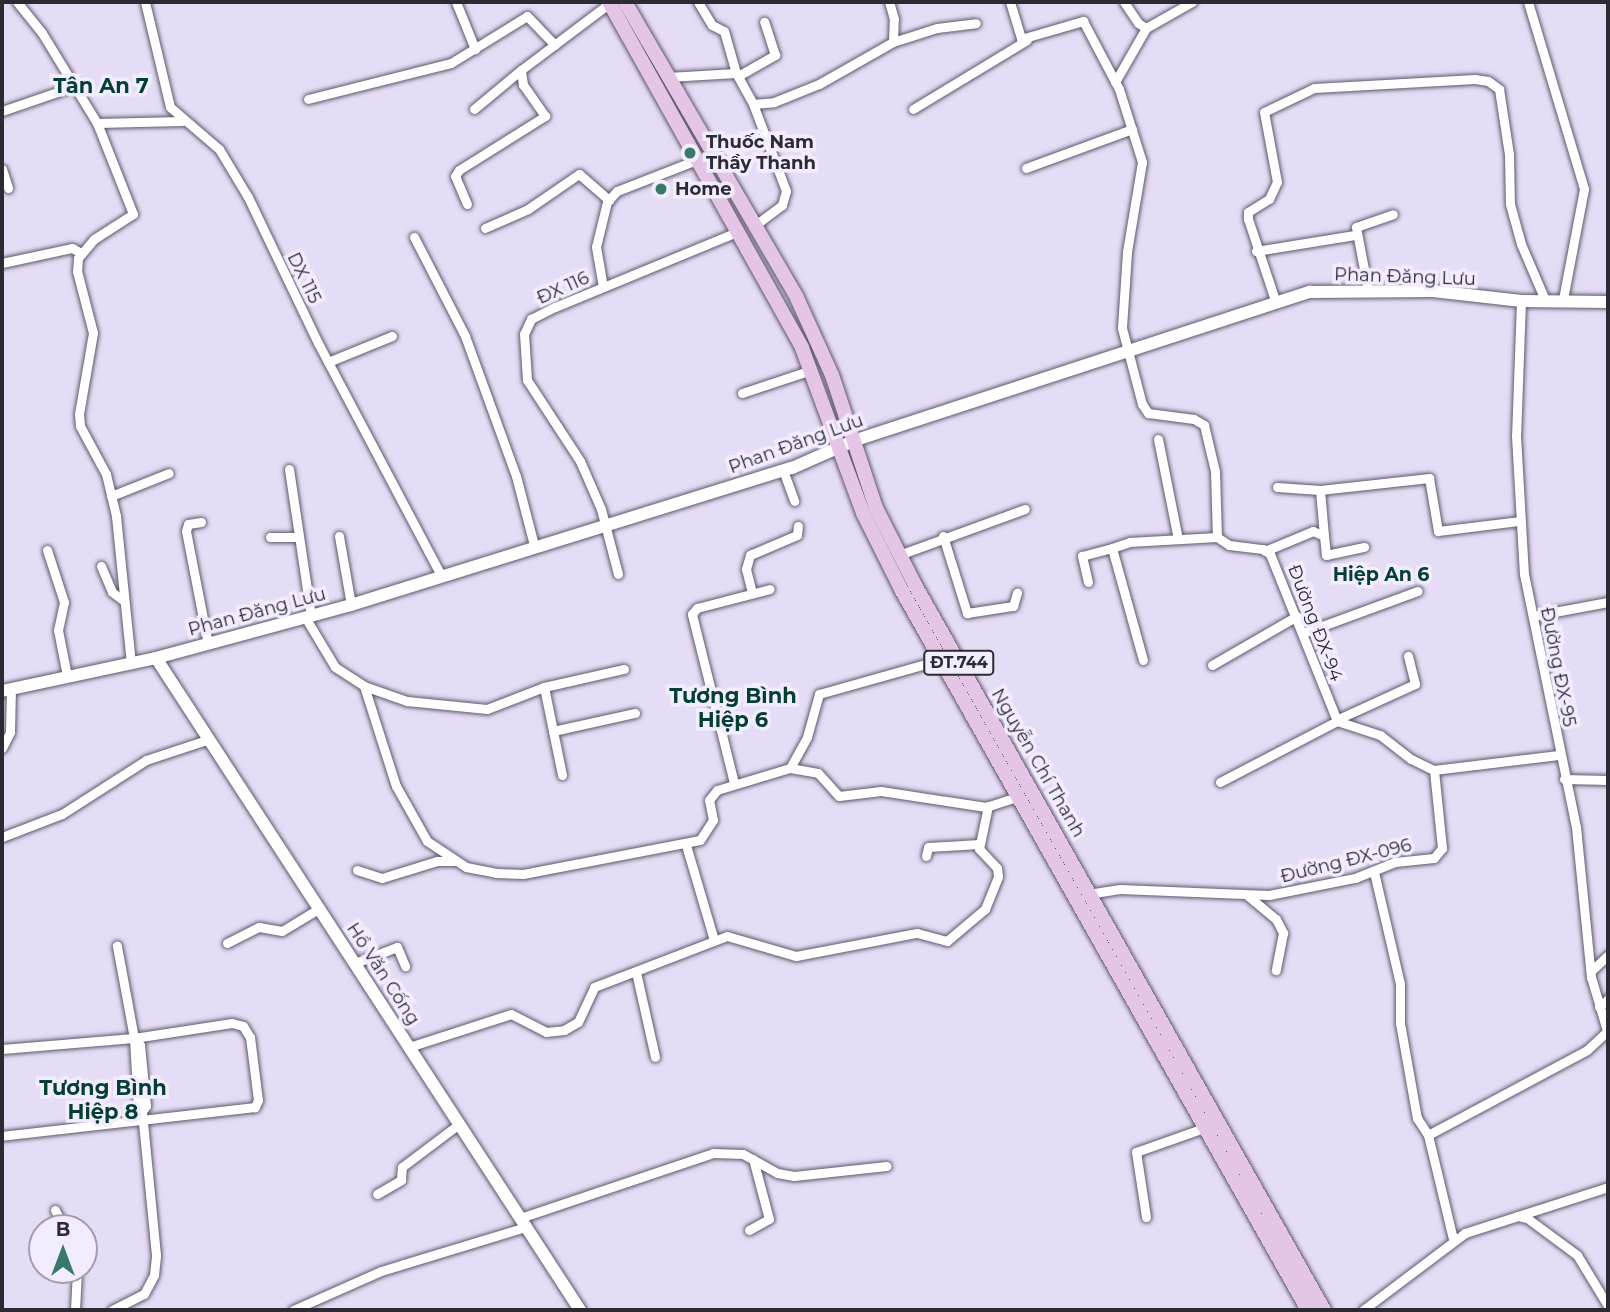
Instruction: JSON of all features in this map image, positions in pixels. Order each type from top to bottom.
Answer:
[{"type":"main road","name":"Nguyễn Chí Thanh","points":[[610,2],[755,225],[819,342],[876,508],[1017,797],[1073,901],[1308,1310]]},
{"type":"main road","name":"Nguyễn Chí Thanh","points":[[625,2],[699,159],[811,370],[863,513],[1090,893],[1324,1310]]},
{"type":"street","points":[[17,2],[97,123],[133,214],[81,253],[76,271],[93,344],[80,426],[106,474],[111,496],[131,664]]},
{"type":"street","name":"DX 115","points":[[145,2],[170,107],[182,121],[219,149],[248,197],[328,362],[441,575]]},
{"type":"street","points":[[456,2],[475,49]]},
{"type":"street","points":[[474,109],[610,2]]},
{"type":"street","points":[[698,2],[712,25],[724,31],[737,75],[753,104],[786,191],[782,205],[755,225]]},
{"type":"street","points":[[889,2],[894,19],[893,43]]},
{"type":"street","points":[[1010,2],[1016,35],[1028,39]]},
{"type":"street","points":[[1124,2],[1138,23],[1146,28]]},
{"type":"street","points":[[1115,82],[1146,28],[1192,2]]},
{"type":"street","points":[[1528,2],[1584,189],[1563,299]]},
{"type":"street","points":[[308,99],[444,66],[527,16],[555,45]]},
{"type":"street","points":[[913,109],[1028,39],[1083,21],[1115,82],[1142,162],[1127,252],[1122,328],[1125,352],[1147,413],[1194,419],[1204,425],[1215,471],[1217,537],[1129,542],[1082,556],[1088,582]]},
{"type":"street","points":[[662,81],[737,75],[775,55],[764,22]]},
{"type":"street","points":[[753,104],[774,102],[819,85],[893,43],[937,28],[976,23]]},
{"type":"street","points":[[467,204],[455,176],[458,170],[545,116],[523,85],[522,71]]},
{"type":"street","points":[[1276,303],[1256,251],[1248,212],[1269,199],[1277,182],[1264,111],[1314,88],[1488,81],[1499,89],[1503,109],[1510,204],[1521,244],[1545,300]]},
{"type":"street","points":[[2,111],[75,86]]},
{"type":"street","points":[[97,123],[182,121]]},
{"type":"street","points":[[1026,167],[1132,129]]},
{"type":"street","points":[[603,287],[596,247],[608,200],[617,191],[699,159]]},
{"type":"street","points":[[2,169],[8,188]]},
{"type":"street","points":[[485,228],[528,209],[579,174],[608,200]]},
{"type":"street","points":[[1368,290],[1354,235],[1356,227],[1393,214]]},
{"type":"street","name":"ĐX 116","points":[[618,574],[606,523],[580,461],[527,380],[522,349],[531,319],[738,231]]},
{"type":"street","points":[[1256,251],[1354,235]]},
{"type":"street","points":[[414,237],[465,336],[516,476],[534,545]]},
{"type":"street","points":[[2,262],[72,248],[81,253]]},
{"type":"street","name":"Phan Đăng Lưu","points":[[6,690],[131,664],[351,605],[534,545],[783,470],[853,441],[1310,292],[1368,290],[1521,301],[1563,299],[1608,302]]},
{"type":"street","name":"Đường ĐX-95","points":[[1521,301],[1516,436],[1524,574],[1558,755],[1578,840],[1591,971],[1607,1033]]},
{"type":"street","points":[[328,362],[392,336]]},
{"type":"street","points":[[742,393],[811,370]]},
{"type":"street","points":[[1158,439],[1178,539]]},
{"type":"street","points":[[289,469],[308,617],[335,667],[364,686],[407,701],[472,710],[495,707],[544,687],[624,669]]},
{"type":"street","points":[[783,470],[794,500]]},
{"type":"street","points":[[111,496],[169,473]]},
{"type":"street","points":[[1277,487],[1320,490],[1429,478],[1438,531],[1520,520]]},
{"type":"street","points":[[1320,490],[1326,555],[1364,547]]},
{"type":"street","points":[[900,555],[943,536],[1024,509]]},
{"type":"street","points":[[201,522],[188,524],[186,531],[208,645]]},
{"type":"street","points":[[752,593],[746,569],[750,555],[797,535],[798,526]]},
{"type":"street","points":[[1265,551],[1313,531],[1324,536]]},
{"type":"street","points":[[340,536],[351,605]]},
{"type":"street","points":[[943,536],[967,613],[1013,606],[1017,593]]},
{"type":"street","points":[[270,537],[299,537]]},
{"type":"street","name":"Đường ĐX-94","points":[[1217,537],[1229,545],[1265,551],[1283,579],[1336,720]]},
{"type":"street","points":[[1112,548],[1143,660]]},
{"type":"street","points":[[47,550],[64,602],[58,631],[66,676]]},
{"type":"street","points":[[101,566],[112,592],[124,601]]},
{"type":"street","points":[[734,783],[692,614],[697,608],[769,589]]},
{"type":"street","points":[[1303,633],[1418,591]]},
{"type":"street","points":[[1533,616],[1608,602]]},
{"type":"street","points":[[1212,665],[1297,616]]},
{"type":"street","points":[[1220,782],[1336,720],[1415,684],[1408,656]]},
{"type":"street","name":"Hồ Văn Cống","points":[[156,657],[580,1310]]},
{"type":"street","points":[[790,768],[807,737],[819,694],[947,657]]},
{"type":"street","points":[[364,686],[396,786],[427,841],[458,861],[496,873],[523,874],[686,845],[708,834],[713,820],[709,800],[734,783],[790,768],[814,771],[839,796],[881,791],[988,806],[1017,797]]},
{"type":"street","points":[[544,687],[562,775]]},
{"type":"street","points":[[2,748],[10,732],[6,690]]},
{"type":"street","points":[[554,731],[635,713]]},
{"type":"street","points":[[1336,720],[1380,735],[1411,760],[1434,770],[1558,755]]},
{"type":"street","points":[[2,837],[52,819],[146,760],[210,739]]},
{"type":"street","name":"Đường ĐX-096","points":[[1073,901],[1090,893],[1120,889],[1247,895],[1297,891],[1374,873],[1395,862],[1440,854],[1441,819],[1434,770]]},
{"type":"street","points":[[1564,779],[1608,780]]},
{"type":"street","points":[[409,1047],[511,1014],[546,1032],[564,1030],[578,1022],[594,987],[714,940],[736,936],[796,956],[916,933],[947,941],[985,909],[991,897],[997,868],[983,857],[979,844],[988,806]]},
{"type":"street","points":[[926,856],[928,847],[979,844]]},
{"type":"street","points":[[686,845],[714,940]]},
{"type":"street","points":[[357,870],[382,878],[437,861],[458,861]]},
{"type":"street","points":[[1374,873],[1400,984],[1400,1023],[1417,1118],[1428,1135],[1452,1239]]},
{"type":"street","points":[[1247,895],[1276,919],[1283,933],[1276,970]]},
{"type":"street","points":[[227,943],[259,927],[282,931],[320,908]]},
{"type":"street","points":[[112,1310],[144,1294],[156,1268],[142,1116],[138,1108],[139,1079],[117,946]]},
{"type":"street","points":[[355,963],[397,947],[405,965]]},
{"type":"street","points":[[1591,971],[1608,955]]},
{"type":"street","points":[[636,972],[655,1057]]},
{"type":"street","points":[[1599,1007],[1608,999]]},
{"type":"street","points":[[2,1049],[134,1040],[232,1023],[243,1026],[250,1037],[258,1100],[255,1107],[142,1116],[2,1136]]},
{"type":"street","points":[[1428,1135],[1587,1050],[1607,1033]]},
{"type":"street","points":[[377,1194],[401,1180],[402,1167],[459,1124]]},
{"type":"street","points":[[1146,1217],[1136,1152],[1204,1128]]},
{"type":"street","points":[[293,1310],[381,1271],[700,1156],[731,1153],[753,1159],[778,1173],[794,1176],[886,1167]]},
{"type":"street","points":[[749,1230],[769,1219],[753,1159]]},
{"type":"street","points":[[1363,1310],[1452,1239],[1608,1186]]},
{"type":"street","points":[[55,1210],[57,1214]]},
{"type":"street","points":[[1516,1216],[1527,1218],[1577,1255],[1608,1306]]},
{"type":"street","points":[[75,1310],[76,1284]]},
{"type":"place","name":"Thuốc Nam Thầy Thanh","points":[[690,153]]},
{"type":"place","name":"Home","points":[[661,189]]},
{"type":"district","name":"Tân An 7","points":[[101,86]]},
{"type":"district","name":"Hiệp An 6","points":[[1381,575]]},
{"type":"district","name":"Tương Bình Hiệp 6","points":[[733,708]]},
{"type":"district","name":"Tương Bình Hiệp 8","points":[[103,1100]]}]
